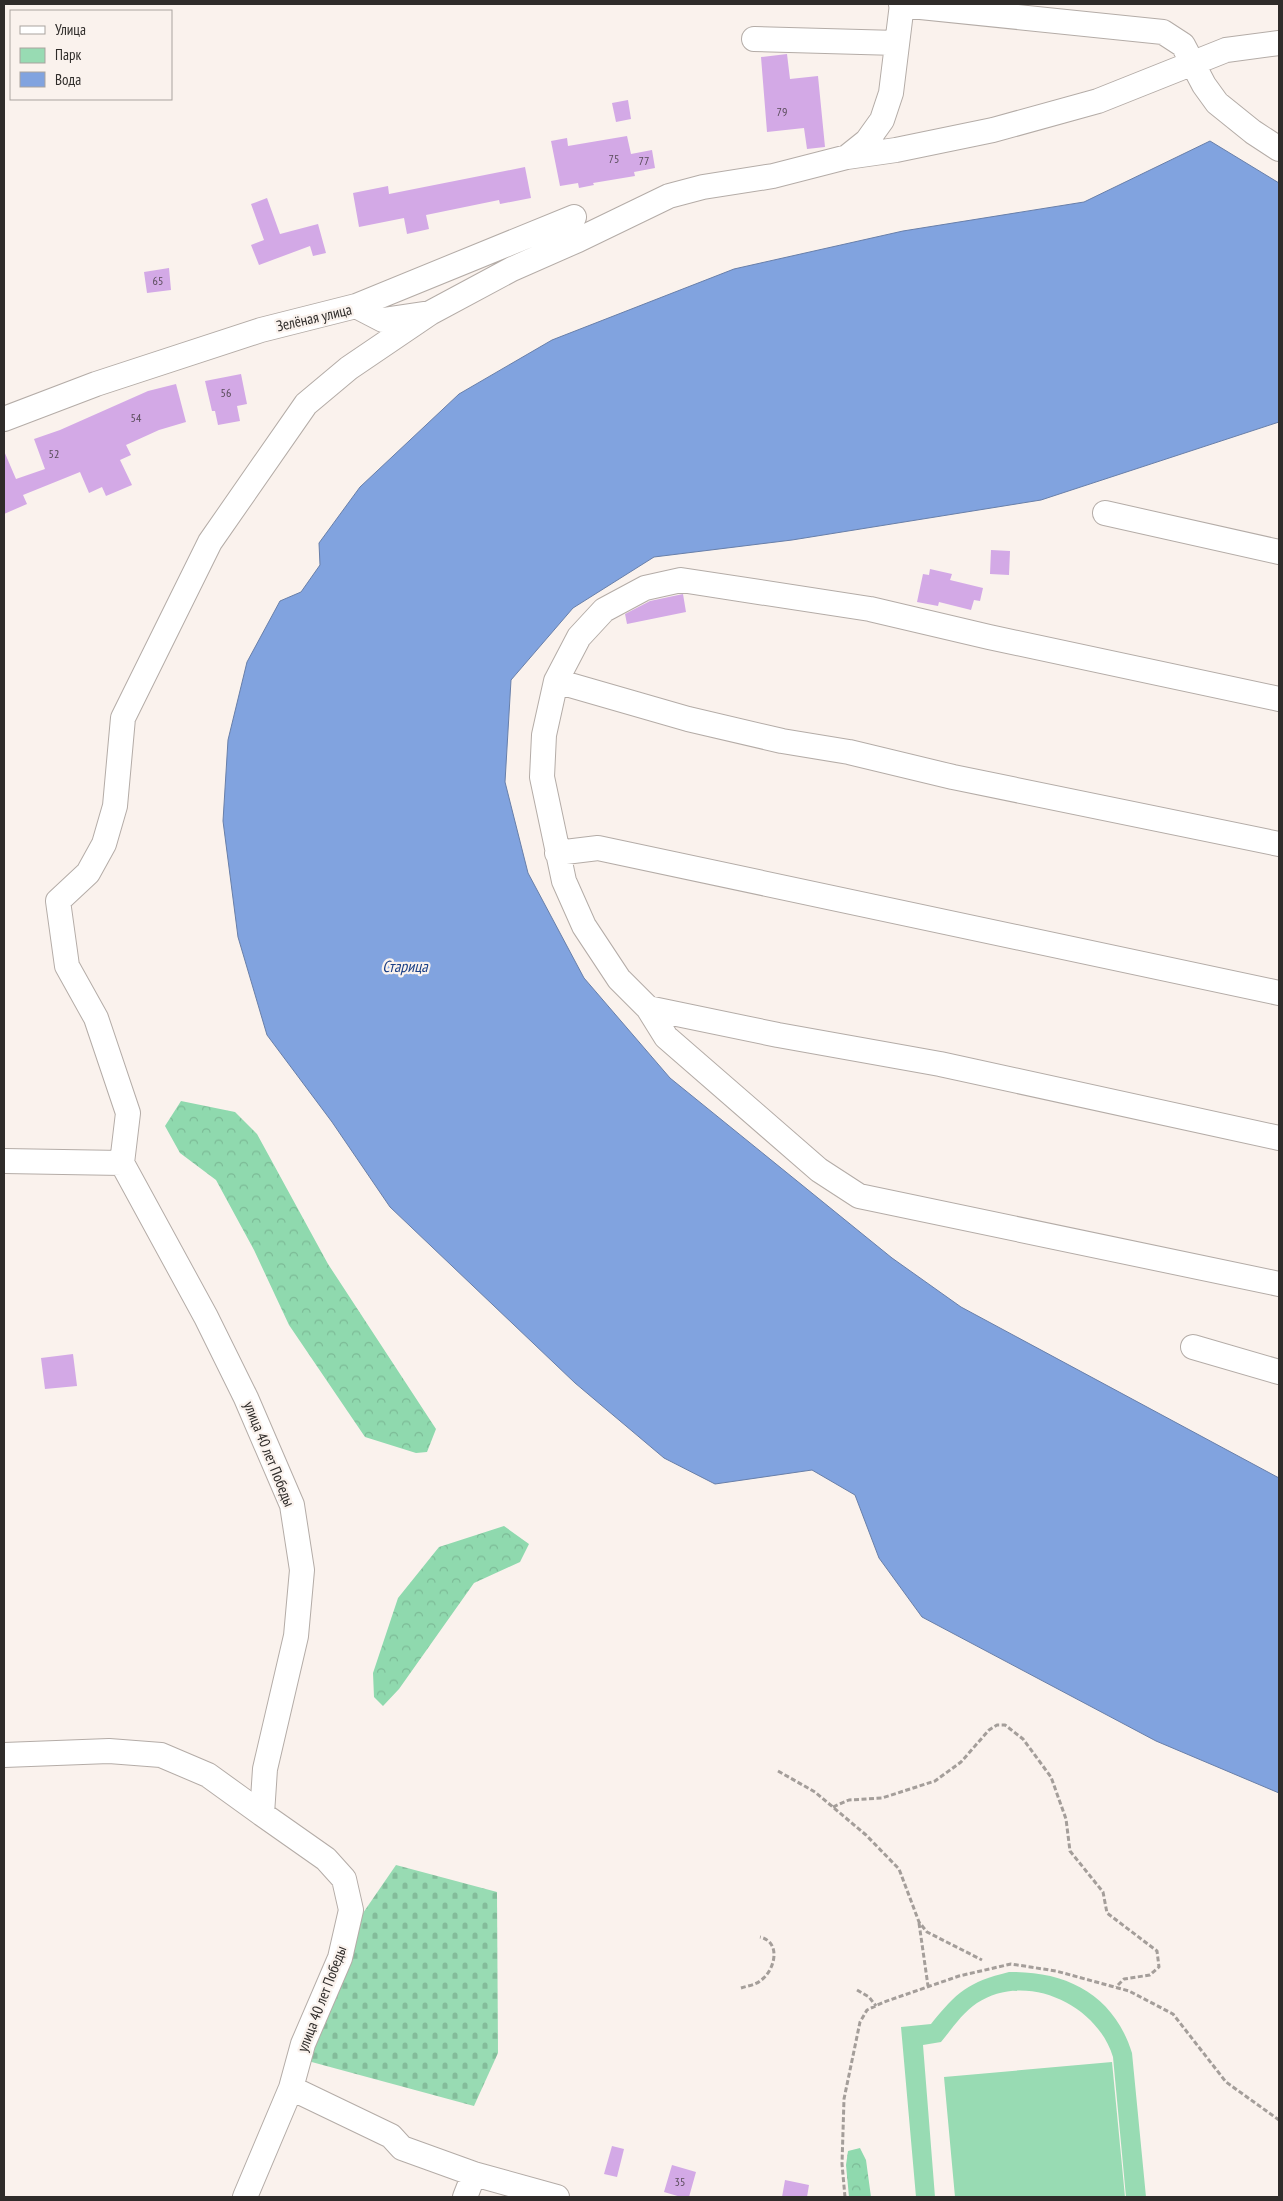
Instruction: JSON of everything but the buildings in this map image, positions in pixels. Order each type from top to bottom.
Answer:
[{"type":"street","points":[[847,157],[867,141],[882,120],[891,93],[902,4],[1163,32],[1183,45],[1204,85],[1217,103],[1253,132],[1279,149]]},
{"type":"street","points":[[754,39],[897,43]]},
{"type":"street","name":"Зелёная улица","points":[[4,419],[96,384],[261,330],[356,306],[383,320],[430,314],[512,269],[578,240],[669,196],[703,187],[773,176],[847,157],[896,150],[993,130],[1098,101],[1226,50],[1279,43]]},
{"type":"street","points":[[356,306],[574,218]]},
{"type":"street","points":[[4,1161],[122,1163],[128,1113],[96,1018],[67,966],[58,901],[88,874],[104,844],[115,806],[123,718],[210,542],[306,404],[349,368],[430,314]]},
{"type":"street","points":[[1106,512],[1279,552]]},
{"type":"street","points":[[1279,699],[998,639],[870,609],[681,580],[646,588],[604,610],[579,637],[556,681],[544,735],[542,777],[564,881],[584,926],[619,979],[648,1008],[666,1037],[819,1170],[859,1196],[1279,1284]]},
{"type":"street","points":[[556,681],[688,719],[764,737],[849,752],[953,777],[1279,844]]},
{"type":"street","points":[[557,853],[598,848],[1279,993]]},
{"type":"street","points":[[648,1008],[778,1035],[940,1064],[1279,1138]]},
{"type":"street","name":"улица 40 лет Победы","points":[[122,1163],[206,1316],[246,1398],[292,1505],[302,1570],[296,1636],[265,1769],[262,1814],[326,1858],[344,1879],[351,1910],[340,1958],[303,2044],[291,2088],[245,2197]]},
{"type":"street","points":[[1192,1347],[1279,1372]]},
{"type":"street","points":[[4,1755],[109,1751],[161,1755],[208,1775],[262,1814]]},
{"type":"street","points":[[291,2088],[391,2136],[402,2148],[474,2174],[557,2197]]},
{"type":"street","points":[[465,2197],[474,2174]]},
{"type":"path","points":[[833,1807],[849,1800],[882,1798],[935,1781],[961,1762],[988,1730],[996,1725],[1005,1725],[1023,1739],[1051,1777],[1066,1819],[1070,1851],[1103,1892],[1107,1913],[1156,1951],[1159,1967],[1150,1975],[1124,1979],[1116,1987]]},
{"type":"path","points":[[778,1771],[815,1792],[866,1835],[899,1869],[919,1922],[928,1986]]},
{"type":"path","points":[[919,1922],[927,1932],[982,1960]]},
{"type":"path","points":[[741,1988],[760,1982],[770,1971],[774,1958],[772,1944],[767,1939],[760,1937]]},
{"type":"path","points":[[845,2197],[842,2164],[844,2099],[860,2022],[867,2010],[959,1976],[1011,1964],[1056,1971],[1129,1991],[1173,2014],[1226,2082],[1279,2120]]},
{"type":"path","points":[[857,1990],[869,1997],[876,2006]]},
{"type":"green space","points":[[181,1101],[235,1112],[257,1134],[328,1264],[436,1429],[427,1452],[416,1453],[365,1437],[289,1325],[254,1250],[216,1180],[180,1153],[165,1126]]},
{"type":"green space","points":[[504,1526],[529,1544],[520,1562],[474,1583],[399,1689],[383,1706],[374,1697],[373,1673],[398,1598],[439,1547]]},
{"type":"green space","points":[[396,1865],[497,1892],[498,2053],[474,2106],[308,2061],[363,1913]]},
{"type":"green space","points":[[1009,1972],[1050,1976],[1086,1990],[1113,2016],[1124,2033],[1132,2053],[1146,2197],[1126,2197],[1113,2057],[1105,2038],[1092,2022],[1076,2008],[1057,1998],[1037,1992],[1017,1990],[996,1994],[977,2003],[962,2016],[941,2042],[923,2045],[935,2197],[916,2197],[901,2027],[931,2024],[956,1996],[973,1984]]},
{"type":"green space","points":[[1112,2062],[1125,2197],[955,2197],[944,2077]]},
{"type":"green space","points":[[860,2148],[866,2160],[871,2197],[849,2197],[846,2165],[848,2151]]},
{"type":"water","name":"Старица","points":[[1210,141],[1279,183],[1279,422],[1041,500],[792,540],[654,557],[573,608],[511,680],[505,782],[528,873],[584,978],[670,1078],[892,1258],[961,1307],[1279,1478],[1279,1793],[1156,1741],[922,1617],[879,1558],[855,1495],[812,1470],[715,1484],[664,1458],[575,1383],[390,1207],[332,1122],[267,1035],[238,937],[223,821],[228,740],[247,662],[280,601],[301,592],[320,565],[319,543],[360,487],[459,394],[552,340],[734,269],[903,231],[1084,202]]}]
